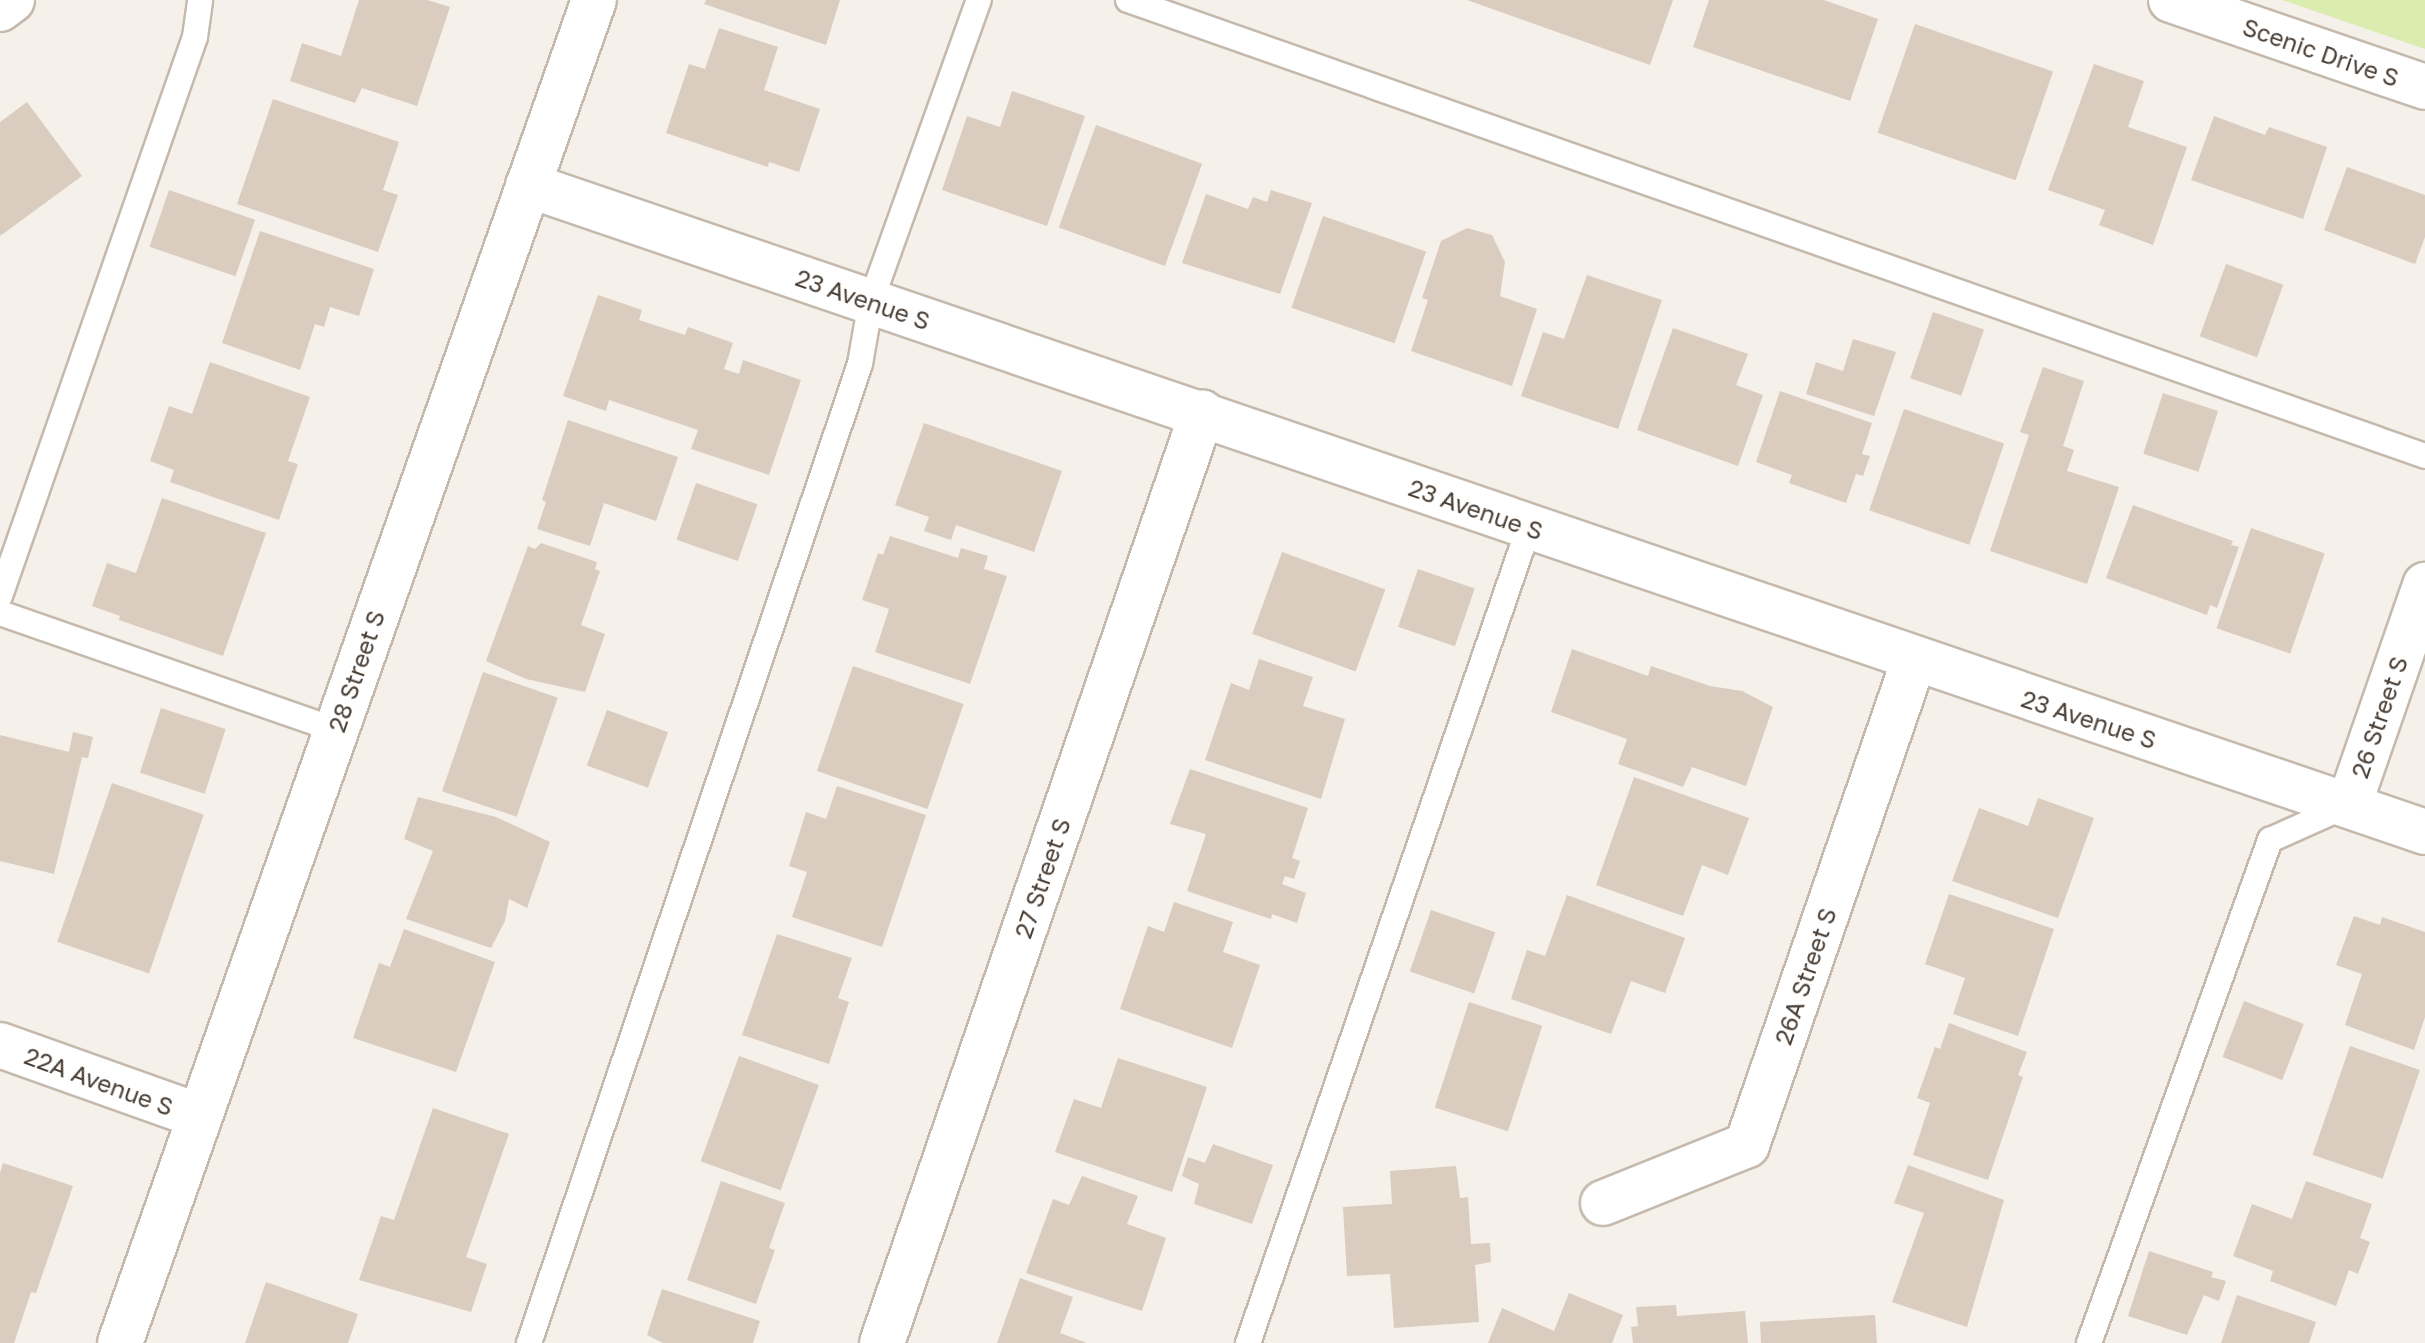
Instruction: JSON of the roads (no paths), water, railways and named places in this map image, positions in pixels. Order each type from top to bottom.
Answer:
[{"type":"street","points":[[0,9],[12,0]]},
{"type":"street","name":"28 Street S","points":[[120,1343],[594,0]]},
{"type":"street","name":"Scenic Drive S","points":[[2171,0],[2425,87]]},
{"type":"street","name":"23 Avenue S","points":[[528,185],[2425,832]]},
{"type":"street","name":"27 Street S","points":[[882,1343],[1202,413]]},
{"type":"street","name":"26 Street S","points":[[2349,805],[2425,585]]},
{"type":"street","name":"26A Street S","points":[[1603,1203],[1747,1145],[1914,660]]},
{"type":"street","name":"22A Avenue S","points":[[0,1045],[199,1116]]},
{"type":"lane","points":[[0,596],[195,37],[200,0]]},
{"type":"lane","points":[[529,1343],[860,364],[871,301],[979,0]]},
{"type":"lane","points":[[1128,0],[2425,456]]},
{"type":"lane","points":[[1248,1343],[1529,527]]},
{"type":"lane","points":[[0,613],[336,730]]},
{"type":"lane","points":[[2089,1343],[2270,840],[2349,805]]}]
